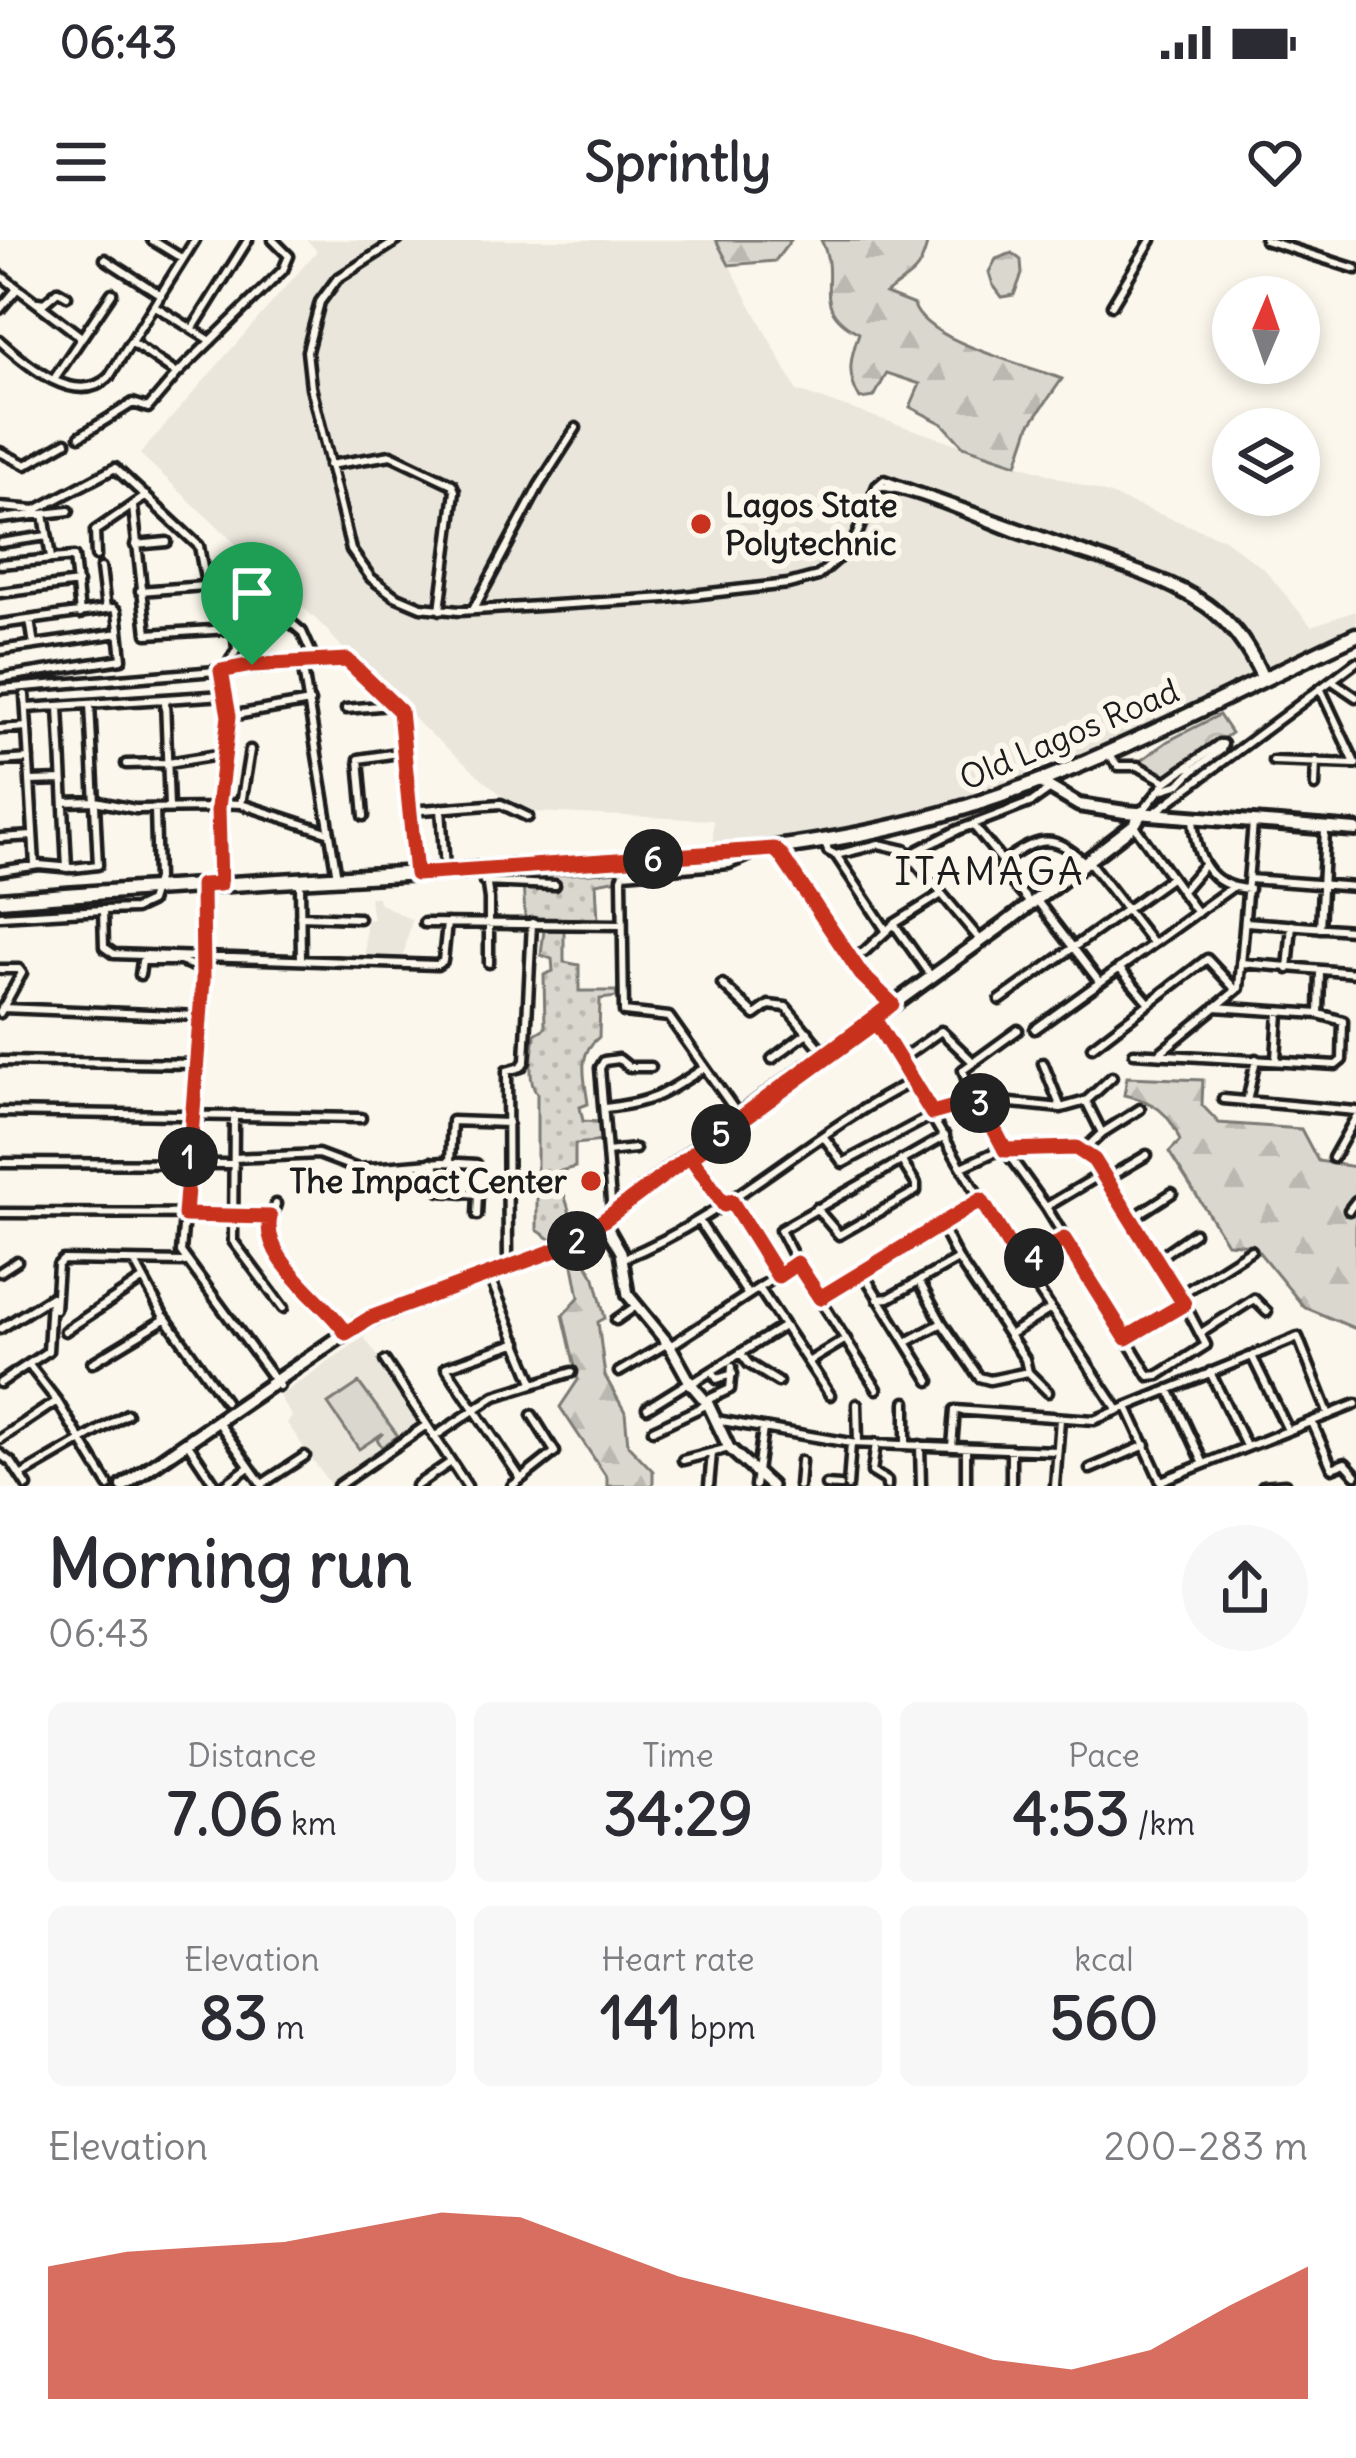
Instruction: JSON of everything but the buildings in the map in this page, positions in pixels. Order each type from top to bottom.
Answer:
[{"type":"main road","name":"Old Lagos Road","points":[[0,900],[337,877],[446,872],[485,876],[825,840],[910,823],[1051,782],[1356,635]]},
{"type":"main road","points":[[1051,782],[1080,801],[1147,814],[1356,826]]},
{"type":"main road","points":[[1087,862],[1136,828],[1147,814]]},
{"type":"main road","points":[[608,1218],[1147,814],[1356,826]]},
{"type":"main road","points":[[123,1486],[373,1322],[575,1244],[739,1116],[1034,902]]},
{"type":"main road","points":[[278,1384],[370,1318],[575,1244]]},
{"type":"main road","points":[[134,1486],[220,1423]]},
{"type":"street","points":[[152,240],[183,259]]},
{"type":"street","points":[[0,341],[32,368],[54,379],[83,390],[96,388],[109,377],[195,240]]},
{"type":"street","points":[[193,328],[248,240]]},
{"type":"street","points":[[80,436],[134,404],[149,407],[290,260],[273,240]]},
{"type":"street","points":[[398,240],[337,279],[320,302],[309,334],[308,364],[351,550],[362,567],[395,596],[440,610],[473,610],[708,595],[806,580],[845,552],[884,480],[1189,592],[1234,627],[1249,645],[1263,678]]},
{"type":"street","points":[[1112,304],[1151,240]]},
{"type":"street","points":[[1265,240],[1356,269]]},
{"type":"street","points":[[105,259],[161,295]]},
{"type":"street","points":[[0,275],[80,336]]},
{"type":"street","points":[[0,309],[18,287]]},
{"type":"street","points":[[34,301],[44,303],[58,291],[67,296]]},
{"type":"street","points":[[54,379],[112,293]]},
{"type":"street","points":[[155,306],[212,341]]},
{"type":"street","points":[[131,342],[177,374]]},
{"type":"street","points":[[473,610],[539,486],[576,428]]},
{"type":"street","points":[[0,452],[26,465],[66,442]]},
{"type":"street","points":[[329,465],[391,455],[452,484],[455,491],[440,610]]},
{"type":"street","points":[[0,507],[36,510],[115,468],[199,546],[206,584]]},
{"type":"street","points":[[96,556],[95,530],[146,496]]},
{"type":"street","points":[[133,507],[149,636],[246,628]]},
{"type":"street","points":[[0,519],[69,511]]},
{"type":"street","points":[[44,514],[51,558]]},
{"type":"street","points":[[0,543],[47,536]]},
{"type":"street","points":[[135,544],[167,542]]},
{"type":"street","points":[[0,564],[74,556],[80,614]]},
{"type":"street","points":[[101,568],[106,609]]},
{"type":"street","points":[[140,591],[255,582],[261,610],[275,609],[293,624],[315,661]]},
{"type":"street","points":[[0,593],[78,583]]},
{"type":"street","points":[[0,624],[116,609],[121,661],[0,677]]},
{"type":"street","points":[[30,620],[34,645]]},
{"type":"street","points":[[235,629],[242,660],[252,665]]},
{"type":"street","points":[[0,650],[119,633]]},
{"type":"street","points":[[220,884],[218,806],[229,716],[223,670],[237,649]]},
{"type":"street","points":[[0,688],[347,660],[401,714],[416,874]]},
{"type":"street","points":[[1147,814],[1356,662]]},
{"type":"street","points":[[302,663],[337,877]]},
{"type":"street","points":[[1334,682],[1356,697]]},
{"type":"street","points":[[1273,761],[1356,764],[1321,690]]},
{"type":"street","points":[[25,695],[35,866]]},
{"type":"street","points":[[26,708],[225,695]]},
{"type":"street","points":[[165,700],[169,807]]},
{"type":"street","points":[[229,716],[310,702]]},
{"type":"street","points":[[0,872],[98,865],[90,704]]},
{"type":"street","points":[[346,710],[393,705]]},
{"type":"street","points":[[58,706],[67,868]]},
{"type":"street","points":[[0,729],[27,727]]},
{"type":"street","points":[[1147,814],[1158,791],[1166,782],[1191,768],[1221,750],[1223,744],[1191,768],[1180,784],[1158,791]]},
{"type":"street","points":[[241,804],[250,750]]},
{"type":"street","points":[[364,816],[359,759],[404,752]]},
{"type":"street","points":[[1107,752],[1116,765],[1138,766],[1166,782]]},
{"type":"street","points":[[126,764],[224,754]]},
{"type":"street","points":[[0,761],[29,760]]},
{"type":"street","points":[[1315,786],[1316,761]]},
{"type":"street","points":[[30,782],[62,780]]},
{"type":"street","points":[[917,851],[1032,802],[1051,782]]},
{"type":"street","points":[[64,802],[155,809],[241,804],[331,833]]},
{"type":"street","points":[[410,812],[501,804],[528,817]]},
{"type":"street","points":[[441,808],[446,872]]},
{"type":"street","points":[[0,916],[147,905],[157,879],[155,809]]},
{"type":"street","points":[[1193,819],[1204,865],[1231,889],[1249,889]]},
{"type":"street","points":[[1161,1053],[1236,990],[1253,823]]},
{"type":"street","points":[[973,825],[1004,862]]},
{"type":"street","points":[[1320,928],[1324,826]]},
{"type":"street","points":[[1136,828],[1197,913]]},
{"type":"street","points":[[0,838],[33,836]]},
{"type":"street","points":[[825,840],[886,930]]},
{"type":"street","points":[[1100,981],[1002,871],[1004,862],[1038,840],[1063,844],[1087,862],[1153,944]]},
{"type":"street","points":[[836,855],[879,844],[905,850],[981,940]]},
{"type":"street","points":[[774,849],[862,975],[892,1004]]},
{"type":"street","points":[[739,1116],[664,1014],[624,1012],[622,875],[729,864],[757,850]]},
{"type":"street","points":[[1180,892],[1204,865]]},
{"type":"street","points":[[489,964],[485,876],[555,885]]},
{"type":"street","points":[[300,879],[301,960]]},
{"type":"street","points":[[1000,1000],[1169,879]]},
{"type":"street","points":[[1249,879],[1356,887]]},
{"type":"street","points":[[202,885],[200,1016],[181,1252],[278,1384]]},
{"type":"street","points":[[1035,1029],[1231,889]]},
{"type":"street","points":[[850,957],[941,894]]},
{"type":"street","points":[[103,910],[108,953],[437,965],[443,961],[447,923]]},
{"type":"street","points":[[300,916],[359,918]]},
{"type":"street","points":[[424,922],[622,925]]},
{"type":"street","points":[[1246,922],[1352,930]]},
{"type":"street","points":[[508,1269],[507,1071],[525,1061],[532,923]]},
{"type":"street","points":[[894,924],[931,976]]},
{"type":"street","points":[[1288,970],[1292,925]]},
{"type":"street","points":[[1092,1047],[1207,959],[1236,990]]},
{"type":"street","points":[[140,976],[142,961],[180,961],[202,969]]},
{"type":"street","points":[[1242,963],[1356,973]]},
{"type":"street","points":[[1119,968],[1149,1003]]},
{"type":"street","points":[[0,969],[20,969],[22,974],[1,1010],[200,1016]]},
{"type":"street","points":[[1318,1014],[1320,972]]},
{"type":"street","points":[[722,984],[752,1014],[770,1005],[782,1006],[825,1054]]},
{"type":"street","points":[[1134,1053],[1340,1063],[1345,1024],[1318,1014],[1215,1007]]},
{"type":"street","points":[[1276,1059],[1279,1012]]},
{"type":"street","points":[[875,1020],[1049,1310],[1146,1445],[1162,1484],[1356,1404]]},
{"type":"street","points":[[900,1060],[944,1030],[972,1061]]},
{"type":"street","points":[[1018,1030],[963,1070],[1005,1150],[1153,1377],[1207,1342],[1106,1175],[1083,1150]]},
{"type":"street","points":[[772,1059],[808,1032]]},
{"type":"street","points":[[1247,1102],[1256,1059]]},
{"type":"street","points":[[652,1067],[629,1067],[619,1060],[601,1064],[608,1218],[622,1259],[624,1284],[636,1306],[669,1344],[729,1448],[755,1480],[771,1486]]},
{"type":"street","points":[[0,1061],[194,1064]]},
{"type":"street","points":[[1043,1064],[1061,1108]]},
{"type":"street","points":[[604,1108],[645,1103],[704,1068]]},
{"type":"street","points":[[824,1137],[843,1162],[932,1113],[976,1099],[1061,1108],[1086,1101],[1112,1077]]},
{"type":"street","points":[[622,1259],[699,1221],[913,1081]]},
{"type":"street","points":[[1223,1099],[1356,1114],[1333,1158]]},
{"type":"street","points":[[1086,1101],[1102,1133]]},
{"type":"street","points":[[962,1167],[1005,1150],[1083,1150],[1141,1109]]},
{"type":"street","points":[[0,1112],[361,1118]]},
{"type":"street","points":[[234,1115],[236,1246],[283,1308]]},
{"type":"street","points":[[450,1162],[451,1122],[508,1123]]},
{"type":"street","points":[[877,1389],[780,1230],[945,1136]]},
{"type":"street","points":[[607,1152],[635,1149]]},
{"type":"street","points":[[0,1163],[187,1165],[318,1154],[358,1169],[431,1162],[476,1164]]},
{"type":"street","points":[[1046,1207],[1147,1155]]},
{"type":"street","points":[[691,1157],[778,1276]]},
{"type":"street","points":[[816,1208],[839,1235],[875,1218],[918,1188],[901,1160]]},
{"type":"street","points":[[431,1162],[440,1191],[478,1194],[477,1215]]},
{"type":"street","points":[[1130,1220],[1172,1192]]},
{"type":"street","points":[[820,1298],[981,1200]]},
{"type":"street","points":[[1349,1210],[1356,1201]]},
{"type":"street","points":[[275,1204],[270,1234],[294,1280],[331,1310],[346,1333]]},
{"type":"street","points":[[0,1213],[270,1217]]},
{"type":"street","points":[[699,1221],[748,1295]]},
{"type":"street","points":[[940,1224],[1025,1359],[1028,1372],[1048,1392]]},
{"type":"street","points":[[1155,1260],[1194,1233]]},
{"type":"street","points":[[1021,1265],[1064,1239]]},
{"type":"street","points":[[1180,1294],[1251,1250]]},
{"type":"street","points":[[880,1303],[958,1259]]},
{"type":"street","points":[[0,1272],[17,1261]]},
{"type":"street","points":[[56,1309],[60,1262],[185,1262]]},
{"type":"street","points":[[135,1263],[165,1317],[225,1402]]},
{"type":"street","points":[[619,1372],[797,1263]]},
{"type":"street","points":[[863,1273],[930,1381]]},
{"type":"street","points":[[65,1331],[144,1279]]},
{"type":"street","points":[[491,1280],[534,1384]]},
{"type":"street","points":[[919,1281],[979,1377],[990,1380],[1028,1372]]},
{"type":"street","points":[[759,1288],[830,1395]]},
{"type":"street","points":[[0,1329],[51,1297],[49,1349],[0,1382]]},
{"type":"street","points":[[1201,1333],[1255,1299],[1267,1312]]},
{"type":"street","points":[[1126,1338],[1184,1304]]},
{"type":"street","points":[[616,1320],[636,1306]]},
{"type":"street","points":[[1009,1335],[1049,1310]]},
{"type":"street","points":[[92,1363],[165,1317]]},
{"type":"street","points":[[907,1342],[942,1323]]},
{"type":"street","points":[[646,1408],[784,1326]]},
{"type":"street","points":[[952,1447],[956,1410],[1094,1420],[1298,1337],[1329,1415]]},
{"type":"street","points":[[808,1362],[846,1339]]},
{"type":"street","points":[[518,1342],[448,1364],[447,1371],[521,1479]]},
{"type":"street","points":[[742,1354],[748,1364],[778,1382]]},
{"type":"street","points":[[1252,1356],[1288,1430]]},
{"type":"street","points":[[338,1486],[425,1426],[427,1420],[385,1360]]},
{"type":"street","points":[[29,1365],[109,1486]]},
{"type":"street","points":[[652,1430],[730,1389],[732,1370],[718,1379],[715,1375]]},
{"type":"street","points":[[434,1437],[495,1396],[572,1372]]},
{"type":"street","points":[[1210,1372],[1246,1446]]},
{"type":"street","points":[[1169,1389],[1204,1463]]},
{"type":"street","points":[[0,1439],[57,1401]]},
{"type":"street","points":[[906,1402],[906,1445]]},
{"type":"street","points":[[826,1485],[844,1486],[855,1442],[857,1404]]},
{"type":"street","points":[[22,1475],[127,1414]]},
{"type":"street","points":[[512,1486],[555,1452],[532,1415]]},
{"type":"street","points":[[1055,1486],[1060,1419]]},
{"type":"street","points":[[716,1420],[855,1442],[1057,1450]]},
{"type":"street","points":[[1312,1422],[1332,1468],[1346,1463],[1356,1474]]},
{"type":"street","points":[[220,1423],[262,1485],[305,1456]]},
{"type":"street","points":[[425,1426],[467,1486]]},
{"type":"street","points":[[755,1480],[763,1429]]},
{"type":"street","points":[[877,1443],[872,1472],[887,1481],[887,1486]]},
{"type":"street","points":[[920,1445],[921,1486]]},
{"type":"street","points":[[1090,1469],[1146,1445]]},
{"type":"street","points":[[190,1447],[219,1486],[250,1467]]},
{"type":"street","points":[[683,1460],[729,1448]]},
{"type":"street","points":[[965,1486],[966,1448]]},
{"type":"street","points":[[1011,1449],[1011,1486]]},
{"type":"street","points":[[709,1486],[712,1453]]},
{"type":"street","points":[[0,1454],[27,1486]]},
{"type":"street","points":[[799,1486],[801,1461]]},
{"type":"street","points":[[416,1486],[452,1462]]},
{"type":"street","points":[[1263,1486],[1285,1484]]},
{"type":"shaded area","name":"Lagos State Polytechnic","points":[[307,240],[716,240],[797,391],[1105,493],[1224,539],[1265,570],[1311,626],[1356,611],[1356,632],[975,803],[823,838],[713,850],[713,820],[534,812],[505,798],[425,729],[140,454],[317,251]]},
{"type":"shaded area","points":[[369,897],[378,897],[379,903],[412,920],[402,961],[365,959],[366,920],[373,919]]},
{"type":"shaded area","points":[[364,1337],[425,1422],[331,1486],[287,1423],[292,1417],[279,1396]]},
{"type":"green space","points":[[716,240],[791,240],[775,261],[729,265]]},
{"type":"green space","points":[[821,240],[928,240],[918,268],[886,294],[914,305],[922,318],[956,341],[1062,379],[1030,425],[1017,464],[963,446],[943,424],[910,407],[920,384],[887,373],[874,397],[860,399],[851,367],[859,333],[834,313]]},
{"type":"green space","points":[[1012,253],[1021,260],[1022,274],[1014,295],[1002,297],[989,272],[996,259]]},
{"type":"green space","points":[[1219,715],[1231,733],[1167,780],[1140,761],[1168,741]]},
{"type":"green space","points":[[623,865],[619,879],[596,883],[598,920],[564,925],[564,962],[579,965],[579,991],[616,991],[617,997],[600,999],[599,1037],[587,1051],[584,1068],[588,1104],[580,1107],[583,1121],[600,1122],[603,1141],[575,1144],[575,1167],[557,1172],[575,1229],[556,1243],[537,1230],[537,1094],[531,1073],[535,1034],[545,1028],[544,975],[553,971],[552,959],[541,955],[545,922],[525,920],[523,880],[486,880],[480,872]]},
{"type":"green space","points":[[1127,1077],[1203,1080],[1202,1105],[1219,1123],[1301,1129],[1318,1161],[1356,1167],[1356,1329],[1304,1307],[1253,1245],[1227,1243],[1169,1152],[1180,1141],[1171,1122],[1152,1105],[1124,1095]]},
{"type":"green space","points":[[580,1252],[595,1278],[605,1318],[598,1322],[605,1376],[625,1412],[628,1445],[653,1471],[653,1486],[607,1486],[607,1478],[560,1407],[578,1380],[563,1315],[579,1297],[572,1260]]},
{"type":"green space","points":[[359,1383],[398,1436],[382,1447],[377,1439],[383,1433],[359,1449],[328,1404]]},
{"type":"place","name":"Lagos State Polytechnic","points":[[701,524]]},
{"type":"place","name":"The Impact Center","points":[[591,1181]]},
{"type":"district","name":"ITAMAGA","points":[[990,871]]},
{"type":"route","points":[[252,665],[221,671],[229,716],[218,808],[220,884],[202,885],[203,980],[185,1215],[270,1217],[270,1234],[294,1280],[331,1310],[346,1333],[370,1318],[572,1244],[874,1018],[932,1113],[979,1100],[1005,1150],[1076,1148],[1094,1160],[1184,1304],[1126,1338],[1064,1239],[1021,1265],[981,1200],[820,1298],[797,1263],[778,1276],[731,1201],[724,1205],[691,1157],[876,1022],[874,1018],[892,1004],[861,974],[780,854],[774,849],[416,874],[400,711],[347,660],[252,665]]}]
